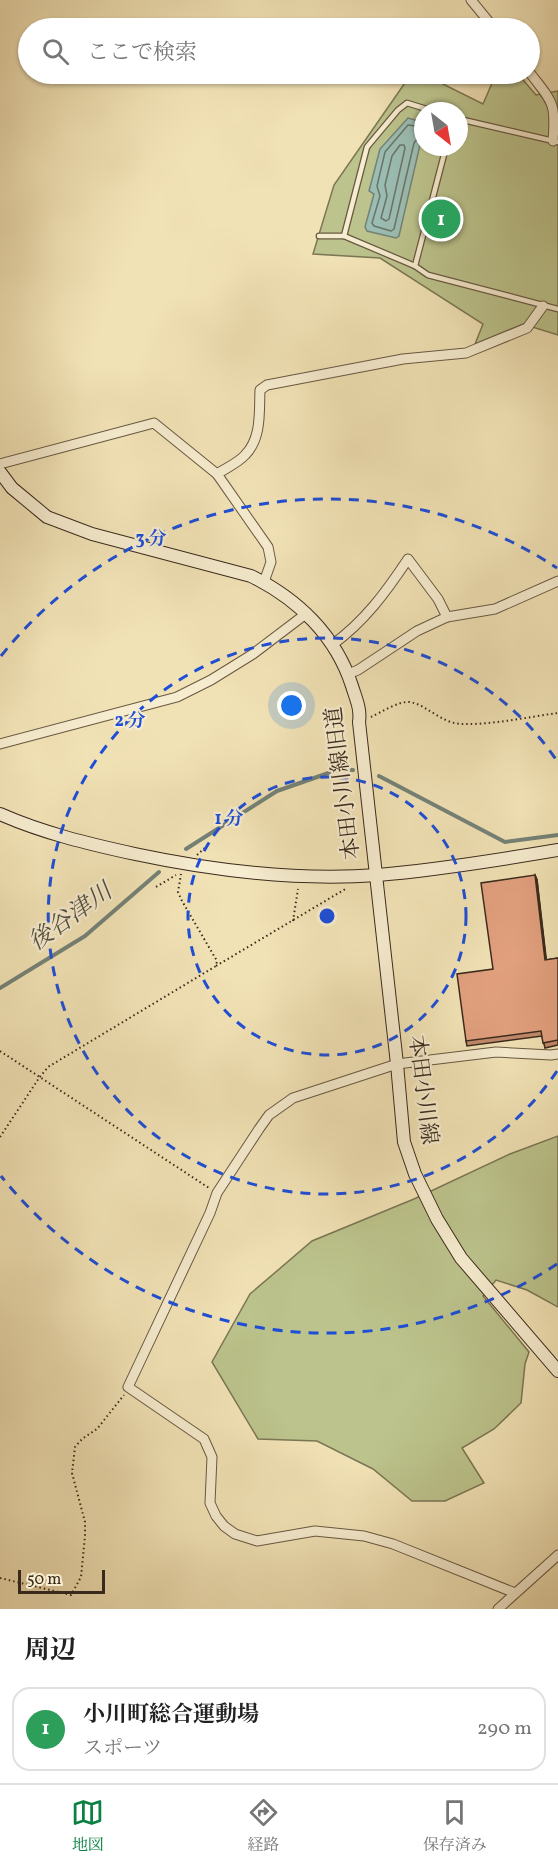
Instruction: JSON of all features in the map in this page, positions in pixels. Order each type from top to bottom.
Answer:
[{"type":"main road","name":"本田小川線旧道","points":[[0,472],[12,488],[47,517],[92,534],[251,576],[264,582],[307,613],[333,645],[348,674],[361,712],[359,722],[376,875]]},
{"type":"main road","points":[[0,814],[48,832],[182,869],[255,874],[376,875],[558,850]]},
{"type":"main road","name":"本田小川線","points":[[376,875],[404,1142],[415,1174],[436,1219],[461,1258],[558,1371]]},
{"type":"street","points":[[471,0],[486,18]]},
{"type":"street","points":[[538,84],[552,102],[556,142]]},
{"type":"street","points":[[217,474],[245,456],[252,446],[258,434],[260,390],[267,385],[403,358],[466,354],[527,328],[543,306]]},
{"type":"street","points":[[0,464],[154,423],[217,474],[268,547],[271,562],[264,582]]},
{"type":"street","points":[[333,645],[352,630],[382,598],[408,559],[438,599],[447,617]]},
{"type":"street","points":[[348,674],[358,670],[417,631],[447,617],[495,609],[558,581]]},
{"type":"street","points":[[0,744],[177,697],[211,680],[253,654],[307,613]]},
{"type":"street","points":[[515,1593],[393,1544],[364,1536],[315,1531],[257,1541],[235,1533],[220,1521],[210,1503],[212,1457],[204,1439],[128,1387],[210,1213],[217,1193],[269,1115],[281,1105],[306,1093],[397,1064],[496,1052],[558,1054]]},
{"type":"street","points":[[498,1609],[558,1555]]},
{"type":"lane","points":[[344,236],[367,147],[398,110],[407,103],[414,105]]},
{"type":"lane","points":[[468,121],[556,142]]},
{"type":"lane","points":[[415,266],[444,156]]},
{"type":"lane","points":[[319,236],[344,236],[415,266],[428,275],[558,309]]},
{"type":"path","points":[[359,722],[411,702],[445,720],[459,724],[558,712]]},
{"type":"path","points":[[156,887],[182,869]]},
{"type":"path","points":[[182,869],[178,892],[217,961],[216,966]]},
{"type":"path","points":[[293,921],[298,888]]},
{"type":"path","points":[[0,1137],[48,1067],[347,888]]},
{"type":"path","points":[[0,1051],[217,1193]]},
{"type":"path","points":[[0,1578],[71,1596],[81,1577],[85,1536],[85,1522],[72,1473],[75,1447],[97,1429],[121,1401],[128,1387]]},
{"type":"green space","points":[[404,84],[443,84],[483,104],[492,84],[527,84],[536,95],[558,91],[558,335],[523,324],[475,344],[483,324],[380,258],[313,254],[334,185]]},
{"type":"green space","points":[[558,1136],[558,1307],[527,1290],[496,1280],[483,1296],[529,1352],[525,1364],[521,1403],[494,1429],[462,1448],[484,1483],[445,1501],[412,1501],[373,1469],[317,1441],[258,1439],[212,1362],[250,1294],[312,1241],[414,1199],[510,1154]]},
{"type":"water","points":[[408,118],[414,120],[414,156],[417,156],[399,236],[396,238],[367,231],[365,227],[374,194],[369,191],[380,149]]},
{"type":"building","points":[[535,875],[545,960],[558,958],[558,1040],[543,1043],[541,1031],[466,1041],[457,974],[493,969],[481,883]]},
{"type":"waterway","name":"後谷津川","points":[[186,849],[277,791],[340,769],[353,770]]},
{"type":"waterway","name":"後谷津川","points":[[379,776],[505,842],[558,835]]},
{"type":"waterway","name":"後谷津川","points":[[0,988],[85,936],[159,872]]},
{"type":"place","name":"小川町総合運動場","points":[[441,219]]}]
